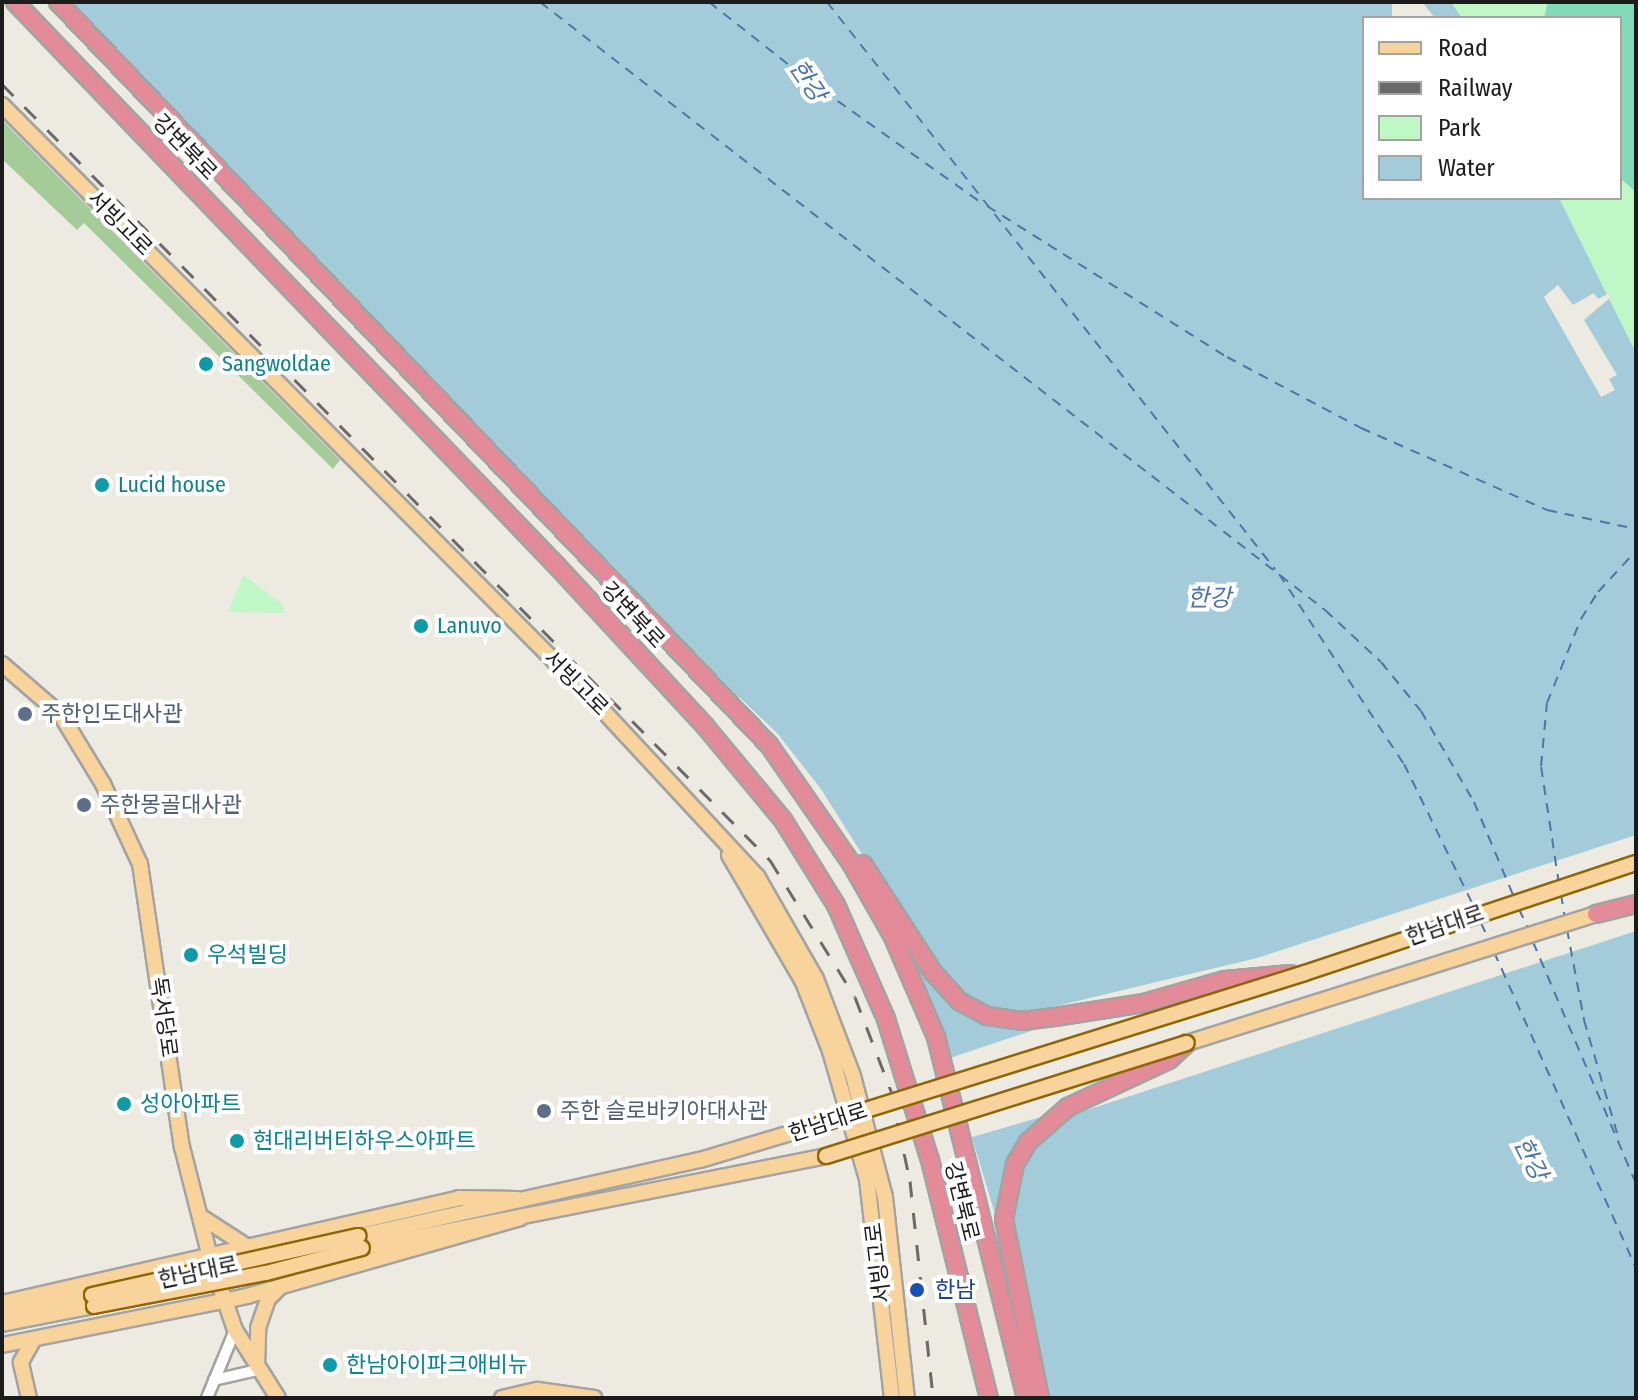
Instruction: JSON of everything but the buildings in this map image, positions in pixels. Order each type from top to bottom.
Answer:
[{"type":"highway","name":"강변북로","points":[[15,2],[557,566],[705,726],[783,820],[836,905],[886,1019],[930,1160],[989,1398]]},
{"type":"highway","name":"강변북로","points":[[58,2],[769,745],[858,875],[893,937],[936,1037],[1026,1398]]},
{"type":"highway","points":[[769,745],[858,855],[933,972],[959,1001],[987,1016],[1022,1021],[1061,1016],[1144,1003],[1225,980],[1305,973]]},
{"type":"highway","points":[[1596,914],[1636,903]]},
{"type":"highway","points":[[1040,1398],[1004,1219],[1015,1164],[1028,1142],[1068,1107],[1169,1060],[1187,1043]]},
{"type":"main road","name":"서빙고로","points":[[2,105],[597,704],[730,843],[763,885],[816,979],[853,1076],[885,1197],[907,1398]]},
{"type":"main road","name":"서빙고로","points":[[2,112],[655,768],[692,807],[747,881],[803,982],[867,1179],[892,1398]]},
{"type":"main road","name":"독서당로","points":[[2,664],[69,726],[103,784],[140,864],[182,1147],[210,1257],[235,1330],[257,1370],[278,1398]]},
{"type":"main road","name":"한남대로","points":[[2,1313],[266,1273],[361,1242],[517,1199],[700,1160],[1305,973],[1636,863]]},
{"type":"main road","name":"한남대로","points":[[361,1242],[520,1218],[826,1156],[1596,914]]},
{"type":"main road","points":[[2,1303],[459,1198],[517,1199]]},
{"type":"main road","points":[[200,1216],[249,1248]]},
{"type":"main road","points":[[2,1345],[280,1288],[520,1218]]},
{"type":"main road","points":[[153,1270],[162,1314]]},
{"type":"main road","points":[[257,1370],[258,1328],[268,1299],[280,1288]]},
{"type":"main road","name":"한남대로","points":[[2,1324],[93,1301]]},
{"type":"main road","points":[[29,1398],[21,1362],[33,1340]]},
{"type":"main road","points":[[502,1398],[548,1390],[594,1398]]},
{"type":"street","points":[[207,1398],[235,1330]]},
{"type":"street","points":[[214,1380],[257,1370]]},
{"type":"green space","points":[[1451,2],[1636,2],[1636,353],[1560,200],[1622,200],[1622,16],[1461,16]]},
{"type":"green space","points":[[1548,2],[1636,2],[1636,192],[1622,180],[1622,16],[1544,16]]},
{"type":"green space","points":[[2,120],[340,460],[333,469],[84,223],[77,230],[2,159]]},
{"type":"green space","points":[[244,575],[282,604],[285,613],[228,612]]},
{"type":"water","name":"한강","points":[[63,2],[1451,2],[1461,16],[1362,16],[1362,200],[1560,200],[1636,353],[1636,1398],[1040,1398],[995,1214],[949,1061],[877,878],[821,789],[777,733],[674,635]]},
{"type":"pier","points":[[1392,2],[1422,2],[1433,16],[1392,16]]},
{"type":"pier","points":[[1558,285],[1573,305],[1594,293],[1598,299],[1608,294],[1610,298],[1584,320],[1617,375],[1609,379],[1615,390],[1601,397],[1544,297]]},
{"type":"pier","points":[[1636,835],[1636,931],[1084,1111],[1082,1105],[969,1138],[944,1060],[1049,1025],[1048,1008],[1257,958]]},
{"type":"ferry route","points":[[540,2],[1325,610],[1381,662],[1421,711],[1474,802],[1513,895]]},
{"type":"ferry route","points":[[709,2],[808,80],[982,203]]},
{"type":"ferry route","points":[[827,2],[1275,569]]},
{"type":"ferry route","points":[[987,206],[1227,357],[1361,428],[1547,510],[1636,529]]},
{"type":"ferry route","points":[[1559,884],[1541,766],[1547,703],[1581,619],[1598,592],[1636,551]]},
{"type":"ferry route","points":[[1279,574],[1404,764],[1475,909]]},
{"type":"ferry route","points":[[1561,894],[1565,919]]},
{"type":"ferry route","points":[[1519,909],[1528,928]]},
{"type":"ferry route","points":[[1481,923],[1490,942]]},
{"type":"ferry route","points":[[1567,929],[1584,1020],[1619,1140]]},
{"type":"ferry route","points":[[1533,942],[1636,1184]]},
{"type":"ferry route","points":[[1494,952],[1636,1268]]},
{"type":"railway","points":[[2,84],[770,860],[855,997],[891,1091],[910,1181],[933,1398]]},
{"type":"place","name":"Sangwoldae","points":[[206,364]]},
{"type":"place","name":"Lucid house","points":[[102,485]]},
{"type":"place","name":"Lanuvo","points":[[421,626]]},
{"type":"place","name":"주한인도대사관","points":[[25,714]]},
{"type":"place","name":"주한몽골대사관","points":[[84,805]]},
{"type":"place","name":"우석빌딩","points":[[191,955]]},
{"type":"place","name":"성아아파트","points":[[124,1104]]},
{"type":"place","name":"주한 슬로바키아대사관","points":[[544,1111]]},
{"type":"place","name":"현대리버티하우스아파트","points":[[237,1141]]},
{"type":"place","name":"한남","points":[[917,1290]]},
{"type":"place","name":"한남아이파크애비뉴","points":[[330,1365]]}]
